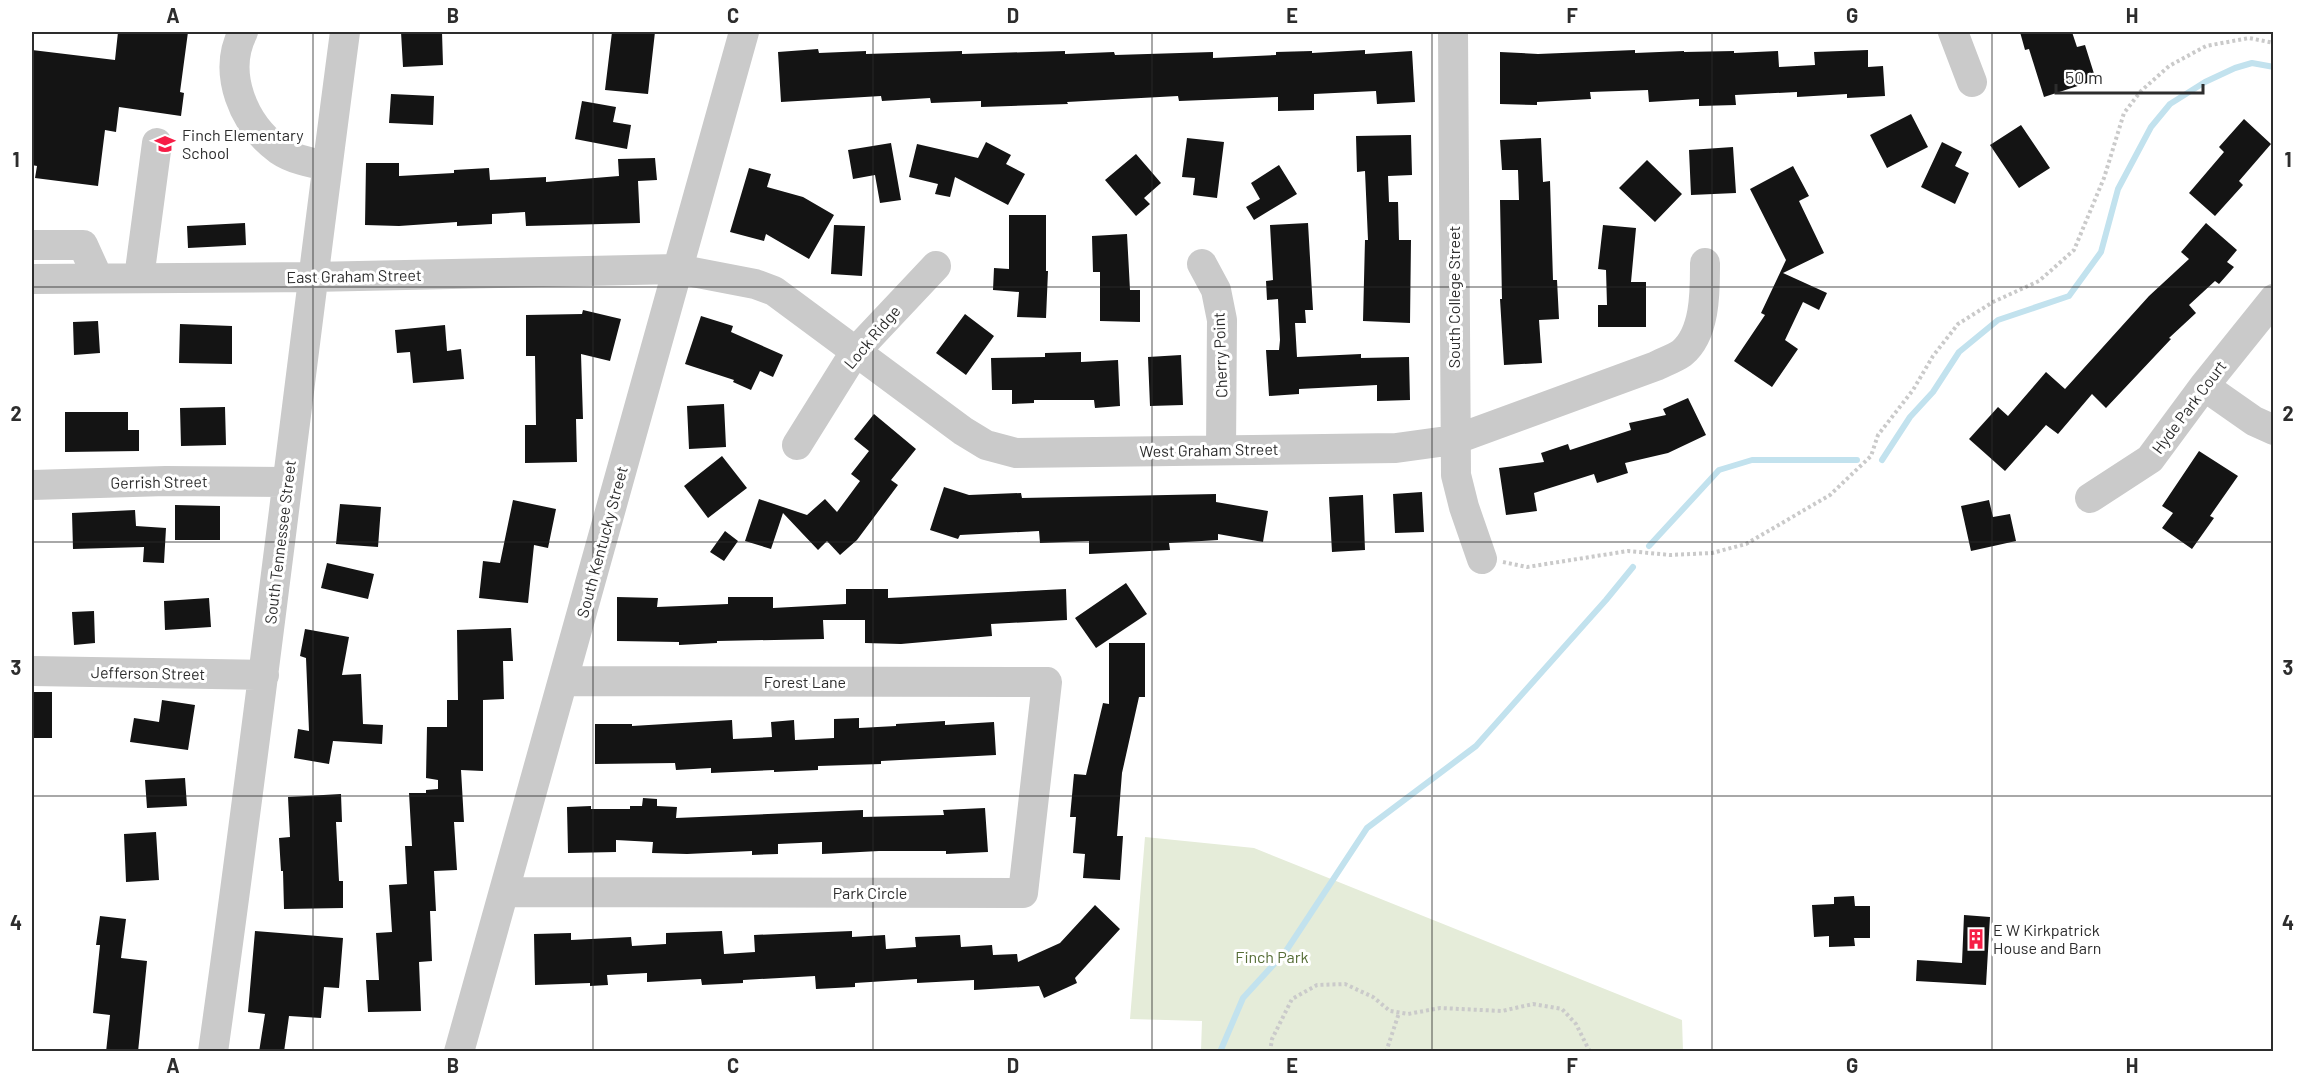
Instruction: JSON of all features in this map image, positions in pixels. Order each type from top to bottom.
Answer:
[{"type":"street","points":[[243,32],[239,40],[234,72],[240,103],[256,130],[280,151],[310,163],[327,166]]},
{"type":"street","name":"South Tennessee Street","points":[[213,1052],[264,675],[286,482],[345,32]]},
{"type":"street","name":"South Kentucky Street","points":[[459,1052],[744,32]]},
{"type":"street","name":"South College Street","points":[[1453,32],[1454,440],[1456,475],[1464,507],[1482,559]]},
{"type":"street","points":[[1953,32],[1972,81]]},
{"type":"street","points":[[139,278],[157,143]]},
{"type":"street","points":[[32,246],[83,245],[98,278]]},
{"type":"street","name":"West Graham Street","points":[[677,269],[755,284],[774,291],[963,431],[986,445],[1016,453],[1396,448],[1454,440],[1656,366],[1683,352],[1696,332],[1705,303],[1705,263]]},
{"type":"street","name":"Cherry Point","points":[[1202,264],[1216,290],[1222,320],[1221,450]]},
{"type":"street","name":"Lock Ridge","points":[[797,445],[855,352],[936,266]]},
{"type":"street","name":"East Graham Street","points":[[32,279],[312,277],[677,269]]},
{"type":"street","name":"Hyde Park Court","points":[[2091,498],[2150,459],[2204,386],[2274,299]]},
{"type":"street","points":[[2204,386],[2254,422],[2274,430]]},
{"type":"street","name":"Gerrish Street","points":[[32,485],[166,481],[286,482]]},
{"type":"street","name":"Jefferson Street","points":[[32,671],[264,675]]},
{"type":"street","name":"Forest Lane","points":[[563,681],[1047,682]]},
{"type":"street","name":"Park Circle","points":[[505,892],[1023,893],[1047,682]]},
{"type":"path","points":[[1482,559],[1527,567],[1628,551],[1670,555],[1712,553],[1746,544],[1830,495],[1871,456],[1878,435],[1913,390],[1933,356],[1958,324],[1993,302],[2039,281],[2074,250],[2100,188],[2124,113],[2141,91],[2169,66],[2206,46],[2249,38],[2274,43]]},
{"type":"path","points":[[1270,1052],[1272,1039],[1292,999],[1317,985],[1346,984],[1373,997],[1390,1011],[1399,1013],[1408,1014],[1440,1008],[1502,1011],[1533,1004],[1563,1009],[1576,1024],[1590,1052]]},
{"type":"path","points":[[1386,1052],[1399,1013]]},
{"type":"green space","name":"Finch Park","points":[[1145,837],[1254,848],[1682,1020],[1683,1051],[1201,1051],[1202,1021],[1130,1019]]},
{"type":"building","points":[[118,32],[188,32],[180,92],[184,93],[181,116],[119,107],[116,132],[105,130],[98,186],[35,178],[37,166],[32,165],[32,50],[115,60]]},
{"type":"building","points":[[401,32],[442,32],[443,65],[403,67]]},
{"type":"building","points":[[612,32],[655,32],[648,94],[605,90]]},
{"type":"building","points":[[2020,32],[2072,32],[2077,47],[2085,45],[2096,80],[2044,97],[2029,49],[2025,50]]},
{"type":"building","points":[[818,49],[819,53],[866,51],[866,54],[962,51],[962,54],[1065,51],[1065,54],[1114,52],[1115,55],[1213,52],[1213,58],[1276,55],[1276,52],[1312,51],[1312,53],[1365,50],[1365,54],[1412,51],[1415,102],[1377,104],[1376,91],[1314,94],[1314,110],[1278,111],[1278,97],[1179,101],[1178,96],[1067,102],[1068,104],[981,107],[981,101],[931,103],[930,98],[882,101],[881,96],[781,102],[778,52]]},
{"type":"building","points":[[1635,50],[1635,53],[1778,51],[1779,67],[1815,65],[1814,52],[1868,50],[1868,67],[1883,66],[1885,96],[1847,98],[1847,94],[1797,97],[1797,92],[1735,95],[1736,105],[1699,106],[1699,99],[1649,102],[1648,90],[1590,92],[1591,99],[1537,102],[1537,105],[1500,104],[1500,52],[1538,54]]},
{"type":"building","points":[[391,94],[434,96],[433,125],[389,123]]},
{"type":"building","points":[[582,101],[616,107],[613,122],[631,125],[627,149],[575,139]]},
{"type":"building","points":[[1911,114],[1928,147],[1887,168],[1870,135]]},
{"type":"building","points":[[2244,119],[2271,144],[2239,181],[2243,185],[2215,216],[2189,193],[2224,152],[2219,147]]},
{"type":"building","points":[[2021,125],[2050,168],[2019,188],[1990,145]]},
{"type":"building","points":[[1411,135],[1412,175],[1388,176],[1389,202],[1398,202],[1399,240],[1411,240],[1410,323],[1363,321],[1365,240],[1368,240],[1365,171],[1357,172],[1356,136]]},
{"type":"building","points":[[1187,138],[1224,142],[1217,198],[1193,195],[1195,178],[1182,177]]},
{"type":"building","points":[[1541,138],[1543,182],[1550,181],[1553,280],[1557,280],[1559,319],[1539,320],[1542,363],[1504,365],[1500,299],[1502,299],[1500,200],[1519,200],[1518,170],[1502,170],[1500,140]]},
{"type":"building","points":[[986,142],[1011,155],[1006,164],[1025,174],[1008,205],[955,177],[950,197],[935,194],[938,184],[909,177],[917,144],[978,158]]},
{"type":"building","points":[[1942,142],[1962,152],[1955,166],[1969,173],[1955,204],[1921,187]]},
{"type":"building","points":[[891,143],[901,200],[880,203],[875,175],[853,179],[848,150]]},
{"type":"building","points":[[1733,147],[1736,193],[1691,195],[1689,150]]},
{"type":"building","points":[[1136,154],[1161,183],[1144,198],[1150,204],[1136,216],[1105,180]]},
{"type":"building","points":[[655,158],[657,180],[638,181],[640,223],[526,226],[525,212],[492,214],[492,224],[457,226],[457,222],[399,226],[365,225],[366,163],[399,163],[399,176],[454,173],[454,170],[489,168],[490,180],[546,177],[546,182],[619,176],[618,159]]},
{"type":"building","points":[[1647,160],[1682,194],[1655,222],[1619,188]]},
{"type":"building","points":[[1279,165],[1297,194],[1254,220],[1246,207],[1260,199],[1251,183]]},
{"type":"building","points":[[1793,166],[1809,196],[1799,201],[1824,253],[1783,273],[1827,293],[1819,310],[1803,302],[1785,340],[1798,349],[1772,387],[1734,361],[1765,315],[1761,313],[1786,260],[1750,189]]},
{"type":"building","points":[[749,168],[771,174],[767,187],[803,197],[834,215],[809,259],[766,234],[764,241],[730,232]]},
{"type":"building","points":[[1009,215],[1046,215],[1046,271],[1048,271],[1046,318],[1017,317],[1019,292],[993,290],[994,268],[1009,269]]},
{"type":"building","points":[[245,223],[246,245],[188,248],[187,226]]},
{"type":"building","points":[[1308,223],[1313,310],[1305,310],[1306,323],[1295,323],[1297,357],[1361,354],[1361,358],[1409,357],[1410,400],[1377,401],[1377,385],[1299,389],[1299,394],[1269,396],[1266,350],[1279,350],[1280,340],[1278,299],[1267,300],[1266,281],[1273,280],[1270,225]]},
{"type":"building","points":[[2206,223],[2237,250],[2227,262],[2234,267],[2219,284],[2215,281],[2189,305],[2196,313],[2169,338],[2171,339],[2106,408],[2092,394],[2058,434],[2046,425],[2005,471],[1969,439],[1998,407],[2008,416],[2046,372],[2065,389],[2149,296],[2189,259],[2181,252]]},
{"type":"building","points":[[834,225],[865,226],[862,276],[831,274]]},
{"type":"building","points":[[1603,225],[1636,228],[1631,282],[1646,282],[1646,327],[1598,327],[1598,305],[1607,305],[1606,270],[1598,269]]},
{"type":"building","points":[[1127,234],[1130,290],[1140,290],[1140,322],[1100,321],[1100,272],[1093,272],[1092,236]]},
{"type":"building","points":[[583,310],[621,319],[610,361],[581,354],[583,419],[576,419],[577,462],[525,463],[525,425],[536,425],[535,356],[526,356],[526,315],[582,314]]},
{"type":"building","points":[[965,314],[994,336],[966,375],[936,353]]},
{"type":"building","points":[[701,316],[733,326],[731,332],[783,355],[773,377],[760,371],[751,390],[733,382],[734,380],[685,364]]},
{"type":"building","points":[[98,321],[100,353],[74,355],[73,322]]},
{"type":"building","points":[[180,324],[232,326],[232,364],[179,363]]},
{"type":"building","points":[[445,325],[447,351],[461,349],[464,379],[413,383],[410,352],[397,353],[395,330]]},
{"type":"building","points":[[1081,352],[1081,362],[1118,360],[1120,406],[1095,408],[1094,400],[1034,400],[1034,403],[1012,404],[1012,390],[992,390],[991,358],[1045,357],[1045,353]]},
{"type":"building","points":[[1181,355],[1183,405],[1150,406],[1148,357]]},
{"type":"building","points":[[1688,398],[1706,435],[1668,453],[1625,463],[1628,473],[1597,483],[1594,474],[1534,493],[1537,511],[1506,515],[1499,468],[1544,462],[1541,453],[1568,444],[1570,450],[1631,430],[1629,423],[1666,415],[1663,409]]},
{"type":"building","points":[[724,404],[726,447],[689,449],[687,406]]},
{"type":"building","points":[[225,407],[226,445],[181,446],[180,408]]},
{"type":"building","points":[[65,412],[128,412],[128,430],[139,430],[139,451],[65,452]]},
{"type":"building","points":[[874,414],[916,449],[891,480],[898,485],[857,540],[840,555],[827,541],[818,550],[783,513],[771,549],[745,541],[759,499],[807,515],[825,499],[837,512],[860,481],[851,474],[869,451],[854,439]]},
{"type":"building","points":[[2199,451],[2238,476],[2210,516],[2214,518],[2192,549],[2162,528],[2173,513],[2162,506]]},
{"type":"building","points":[[722,456],[747,488],[708,518],[684,486]]},
{"type":"building","points":[[944,487],[969,495],[1021,493],[1022,498],[1216,494],[1216,502],[1268,511],[1263,542],[1218,534],[1218,540],[1169,543],[1170,550],[1089,554],[1089,541],[1040,543],[1039,531],[960,535],[958,539],[930,530]]},
{"type":"building","points":[[1422,492],[1424,532],[1395,533],[1393,494]]},
{"type":"building","points":[[1363,495],[1365,550],[1332,552],[1329,497]]},
{"type":"building","points":[[513,500],[556,509],[548,548],[534,545],[528,603],[479,598],[483,561],[500,563]]},
{"type":"building","points":[[1989,500],[1993,517],[2010,514],[2016,541],[1971,551],[1961,506]]},
{"type":"building","points":[[340,504],[381,507],[378,547],[336,544]]},
{"type":"building","points":[[175,505],[220,506],[220,540],[175,540]]},
{"type":"building","points":[[135,510],[136,526],[166,528],[164,563],[143,562],[144,547],[73,549],[72,513]]},
{"type":"building","points":[[725,531],[738,541],[724,561],[710,552]]},
{"type":"building","points":[[327,563],[374,574],[368,599],[321,588]]},
{"type":"building","points":[[1126,583],[1147,614],[1096,648],[1075,618]]},
{"type":"building","points":[[846,589],[888,589],[888,598],[1066,589],[1067,620],[991,624],[992,636],[901,644],[865,643],[865,620],[823,620],[824,639],[717,641],[717,643],[679,645],[679,642],[617,641],[617,597],[658,598],[657,607],[728,604],[728,597],[773,597],[773,608],[846,604]]},
{"type":"building","points":[[209,598],[211,627],[165,630],[164,601]]},
{"type":"building","points":[[94,611],[95,643],[74,645],[72,612]]},
{"type":"building","points":[[511,628],[513,661],[503,661],[504,699],[483,700],[483,771],[461,770],[464,822],[454,822],[457,870],[434,871],[436,911],[430,911],[432,961],[419,962],[421,1011],[368,1012],[366,980],[379,980],[376,933],[392,932],[389,885],[407,884],[405,846],[412,846],[409,793],[426,793],[426,790],[438,789],[438,780],[426,778],[427,727],[447,727],[447,700],[458,700],[457,630]]},
{"type":"building","points":[[305,629],[349,637],[342,675],[361,674],[363,724],[383,725],[382,744],[333,741],[329,764],[294,758],[298,729],[309,731],[306,658],[300,656]]},
{"type":"building","points":[[1109,643],[1145,643],[1145,697],[1139,697],[1122,773],[1117,836],[1123,836],[1120,880],[1083,878],[1085,854],[1073,853],[1076,817],[1070,817],[1074,774],[1086,775],[1103,703],[1109,704]]},
{"type":"building","points":[[32,692],[52,692],[52,738],[32,738]]},
{"type":"building","points":[[162,700],[195,705],[188,750],[130,742],[134,718],[159,722]]},
{"type":"building","points":[[859,718],[859,728],[945,721],[945,725],[994,722],[996,755],[881,761],[881,764],[818,766],[818,770],[774,772],[774,770],[711,773],[711,768],[676,770],[675,763],[595,764],[595,724],[632,724],[632,726],[732,720],[733,739],[772,737],[771,722],[794,720],[795,740],[834,738],[834,719]]},
{"type":"building","points":[[185,778],[187,806],[147,808],[145,780]]},
{"type":"building","points":[[341,794],[342,822],[336,822],[339,881],[343,881],[343,908],[284,909],[279,838],[290,837],[288,797]]},
{"type":"building","points":[[643,798],[657,799],[657,806],[677,807],[676,818],[863,810],[863,817],[944,815],[943,810],[985,808],[988,852],[946,854],[946,851],[879,851],[822,854],[822,842],[778,844],[778,854],[752,855],[752,851],[652,853],[653,842],[616,840],[616,852],[568,853],[567,807],[630,809],[630,806],[642,806]]},
{"type":"building","points":[[156,832],[159,880],[126,882],[124,834]]},
{"type":"building","points":[[1854,896],[1855,906],[1870,906],[1870,938],[1854,938],[1855,946],[1829,947],[1829,936],[1814,937],[1812,905],[1834,904],[1834,897]]},
{"type":"building","points":[[1095,905],[1120,929],[1075,978],[1077,983],[1044,998],[1039,986],[974,990],[974,980],[917,983],[917,979],[855,983],[855,987],[816,989],[815,976],[702,985],[701,979],[647,982],[647,973],[607,975],[608,985],[590,986],[590,983],[535,985],[534,934],[571,933],[571,940],[631,937],[632,946],[666,944],[666,933],[722,931],[724,954],[755,952],[754,935],[852,931],[852,937],[885,935],[886,949],[916,947],[915,937],[960,935],[961,947],[992,945],[993,955],[1017,954],[1018,962],[1060,943]]},
{"type":"building","name":"E W Kirkpatrick House and Barn","points":[[1964,915],[1990,917],[1986,985],[1916,981],[1917,960],[1962,963]]},
{"type":"building","points":[[100,916],[126,919],[121,958],[147,961],[138,1052],[106,1052],[110,1015],[93,1013],[100,945],[96,945]]},
{"type":"building","points":[[255,931],[343,938],[339,988],[324,987],[321,1018],[289,1016],[284,1052],[259,1052],[265,1014],[248,1012]]},
{"type":"waterway","points":[[1882,460],[1910,417],[1933,392],[1959,352],[1998,320],[2069,296],[2101,252],[2118,189],[2151,127],[2170,104],[2205,82],[2235,68],[2252,63],[2274,67]]},
{"type":"waterway","points":[[1649,546],[1719,470],[1752,460],[1857,460]]},
{"type":"waterway","points":[[1220,1052],[1243,998],[1286,951],[1367,828],[1476,746],[1633,567]]},
{"type":"place","name":"Finch Elementary School","points":[[165,144]]},
{"type":"place","name":"E W Kirkpatrick House and Barn","points":[[1976,939]]}]
